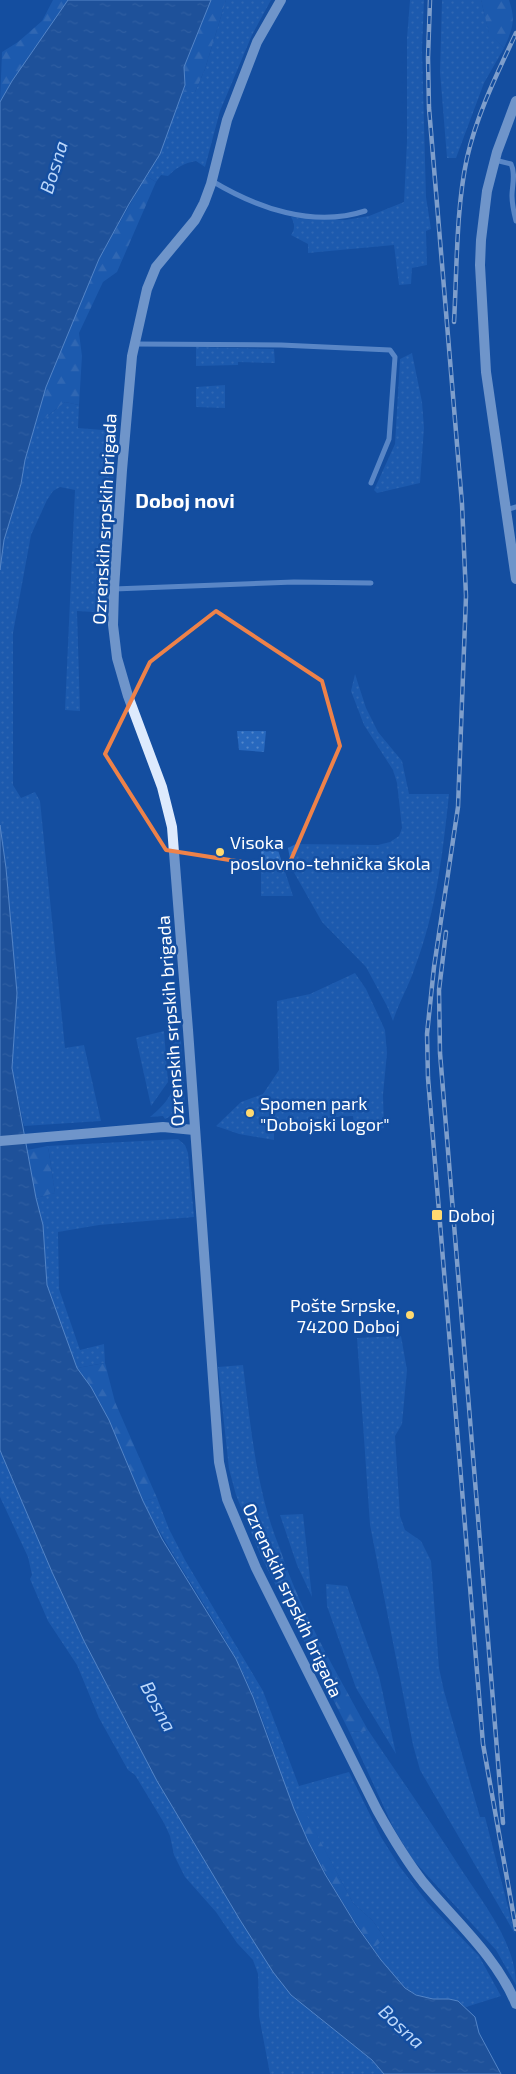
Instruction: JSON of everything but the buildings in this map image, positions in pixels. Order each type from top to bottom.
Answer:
[{"type":"main road","name":"Ozrenskih srpskih brigada","points":[[281,0],[257,42],[227,120],[212,181],[204,203],[195,220],[154,272],[147,289],[134,344],[122,461],[113,625],[117,658],[128,696],[162,787],[172,825],[219,1462],[227,1498],[256,1568],[397,1847],[422,1881],[496,1967],[516,2004]]},
{"type":"main road","points":[[516,101],[495,160],[487,191],[480,265],[486,372],[516,579]]},
{"type":"main road","points":[[0,1141],[163,1127],[194,1130]]},
{"type":"street","points":[[495,160],[511,164],[513,167],[512,206],[516,221]]},
{"type":"street","points":[[212,181],[245,199],[289,214],[343,216],[365,211]]},
{"type":"street","points":[[134,344],[281,345],[390,350],[395,357],[390,433],[371,484]]},
{"type":"street","points":[[505,510],[516,507]]},
{"type":"street","points":[[114,589],[294,582],[371,583]]},
{"type":"highlighted area","points":[[216,611],[322,681],[340,746],[287,869],[166,850],[105,754],[150,662]]},
{"type":"green space","points":[[53,0],[68,0],[12,81],[0,102],[2,52],[18,42],[42,21]]},
{"type":"green space","points":[[211,0],[226,0],[205,69],[195,92],[182,92],[185,85],[184,67]]},
{"type":"green space","points":[[226,0],[271,0],[252,35],[220,111],[205,167],[196,161],[188,163],[177,168],[168,176],[161,175],[156,182],[146,176],[160,154],[182,92],[195,92],[205,69]]},
{"type":"green space","points":[[410,0],[424,0],[422,49],[426,197],[431,229],[426,231],[427,265],[412,268],[411,284],[399,285],[394,245],[308,253],[308,244],[291,235],[294,226],[291,217],[345,220],[369,216],[404,202],[407,141],[407,38]]},
{"type":"green space","points":[[442,0],[481,0],[489,33],[504,48],[484,83],[456,158],[447,158],[440,72]]},
{"type":"green space","points":[[481,0],[509,0],[513,19],[510,35],[504,48],[489,34]]},
{"type":"green space","points":[[146,176],[156,182],[117,272],[103,282],[79,333],[82,356],[79,405],[65,402],[35,426],[46,387],[99,259]]},
{"type":"green space","points":[[196,347],[274,349],[275,363],[238,362],[238,365],[196,366]]},
{"type":"green space","points":[[412,353],[422,402],[424,428],[420,483],[377,493],[374,490],[395,444],[400,359]]},
{"type":"green space","points":[[225,385],[225,408],[196,407],[196,387]]},
{"type":"green space","points":[[65,402],[79,405],[78,428],[115,431],[109,613],[77,611],[80,711],[65,710],[75,490],[60,487],[53,491],[47,500],[31,535],[13,633],[13,785],[21,798],[35,792],[40,801],[65,1048],[84,1045],[101,1121],[24,1126],[12,1068],[17,993],[6,868],[0,825],[0,570],[4,540],[21,484],[25,460],[35,426]]},
{"type":"green space","points":[[355,674],[366,708],[378,732],[402,761],[409,794],[449,794],[441,860],[428,925],[413,974],[393,1021],[366,967],[322,922],[292,869],[288,848],[296,844],[378,845],[390,842],[399,836],[402,828],[397,783],[393,770],[364,725],[351,691]]},
{"type":"green space","points":[[237,731],[266,731],[264,752],[239,750]]},
{"type":"green space","points":[[261,840],[276,844],[293,896],[261,896]]},
{"type":"green space","points":[[355,973],[366,989],[385,1030],[387,1053],[383,1095],[384,1128],[355,1132],[353,1116],[334,1117],[299,1122],[290,1128],[274,1133],[274,1140],[239,1134],[216,1126],[241,1102],[263,1094],[279,1070],[277,1001],[310,994]]},
{"type":"green space","points":[[164,1031],[168,1082],[151,1106],[136,1038]]},
{"type":"green space","points":[[179,1038],[181,1041],[185,1103],[175,1114],[165,1119],[163,1116],[150,1117],[171,1094],[176,1072],[173,1044]]},
{"type":"green space","points":[[178,1139],[185,1145],[188,1153],[194,1217],[99,1225],[58,1232],[59,1289],[80,1350],[104,1344],[105,1363],[77,1368],[47,1285],[43,1225],[36,1198],[55,1193],[48,1146]]},
{"type":"green space","points":[[48,1146],[55,1193],[36,1198],[27,1150]]},
{"type":"green space","points":[[401,1336],[407,1370],[402,1424],[395,1436],[400,1516],[405,1530],[421,1541],[431,1561],[439,1668],[444,1691],[480,1817],[485,1817],[515,1934],[420,1770],[413,1745],[370,1525],[357,1338]]},
{"type":"green space","points":[[105,1363],[115,1402],[157,1498],[143,1501],[106,1416],[77,1368]]},
{"type":"green space","points":[[243,1365],[260,1481],[265,1504],[280,1549],[260,1554],[236,1495],[229,1469],[218,1367]]},
{"type":"green space","points":[[0,1450],[52,1572],[84,1641],[157,1781],[240,1920],[273,1972],[291,1995],[372,2060],[384,2074],[270,2074],[259,2016],[258,1974],[253,1960],[237,1943],[216,1912],[185,1877],[174,1855],[170,1836],[164,1823],[135,1775],[128,1770],[99,1718],[77,1665],[48,1621],[30,1579],[32,1575],[28,1557],[0,1497]]},
{"type":"green space","points":[[157,1498],[169,1529],[185,1560],[263,1691],[299,1786],[349,1772],[381,1837],[400,1867],[428,1903],[479,1956],[501,1996],[466,2007],[454,2001],[423,1997],[406,1988],[398,1981],[373,1948],[385,1939],[373,1921],[353,1903],[305,1813],[294,1809],[245,1677],[225,1639],[165,1541],[143,1501]]},
{"type":"green space","points":[[303,1514],[312,1597],[297,1565],[280,1515]]},
{"type":"green space","points":[[280,1549],[288,1573],[309,1619],[368,1730],[362,1732],[349,1731],[260,1554]]},
{"type":"green space","points":[[326,1584],[347,1586],[379,1676],[396,1754],[356,1688],[327,1606]]},
{"type":"green space","points":[[368,1730],[497,1924],[515,1969],[516,1985],[496,1950],[413,1860],[393,1827],[349,1731],[362,1732]]},
{"type":"green space","points":[[294,1809],[305,1812],[353,1903],[373,1921],[385,1939],[373,1948],[330,1880]]},
{"type":"water","name":"Bosna","points":[[68,0],[211,0],[184,67],[185,85],[160,154],[129,204],[99,259],[46,387],[25,460],[21,484],[4,540],[0,570],[0,102],[12,81]]},
{"type":"water","name":"Bosna","points":[[0,825],[6,868],[17,993],[12,1068],[36,1198],[43,1225],[47,1285],[77,1368],[91,1387],[109,1420],[143,1501],[162,1539],[236,1659],[253,1697],[294,1809],[325,1874],[356,1925],[381,1960],[405,1988],[416,1995],[433,1999],[458,2001],[475,2017],[479,2033],[501,2074],[384,2074],[372,2060],[291,1995],[273,1972],[240,1920],[157,1781],[84,1641],[2,1455],[0,1450]]},
{"type":"railway","points":[[430,0],[429,108],[462,504],[466,596],[458,807],[434,967],[427,1034],[428,1078],[483,1744],[516,1929]]},
{"type":"railway","points":[[454,322],[459,218],[467,158],[482,110],[516,33]]},
{"type":"railway","points":[[446,932],[439,990],[440,1053],[503,1823]]},
{"type":"place","name":"Visoka poslovno-tehnička škola","points":[[220,852]]},
{"type":"place","name":"Spomen park \"Dobojski logor\"","points":[[250,1113]]},
{"type":"place","name":"Doboj","points":[[437,1215]]},
{"type":"place","name":"Pošte Srpske, 74200 Doboj","points":[[410,1315]]},
{"type":"district","name":"Doboj novi","points":[[185,500]]}]
